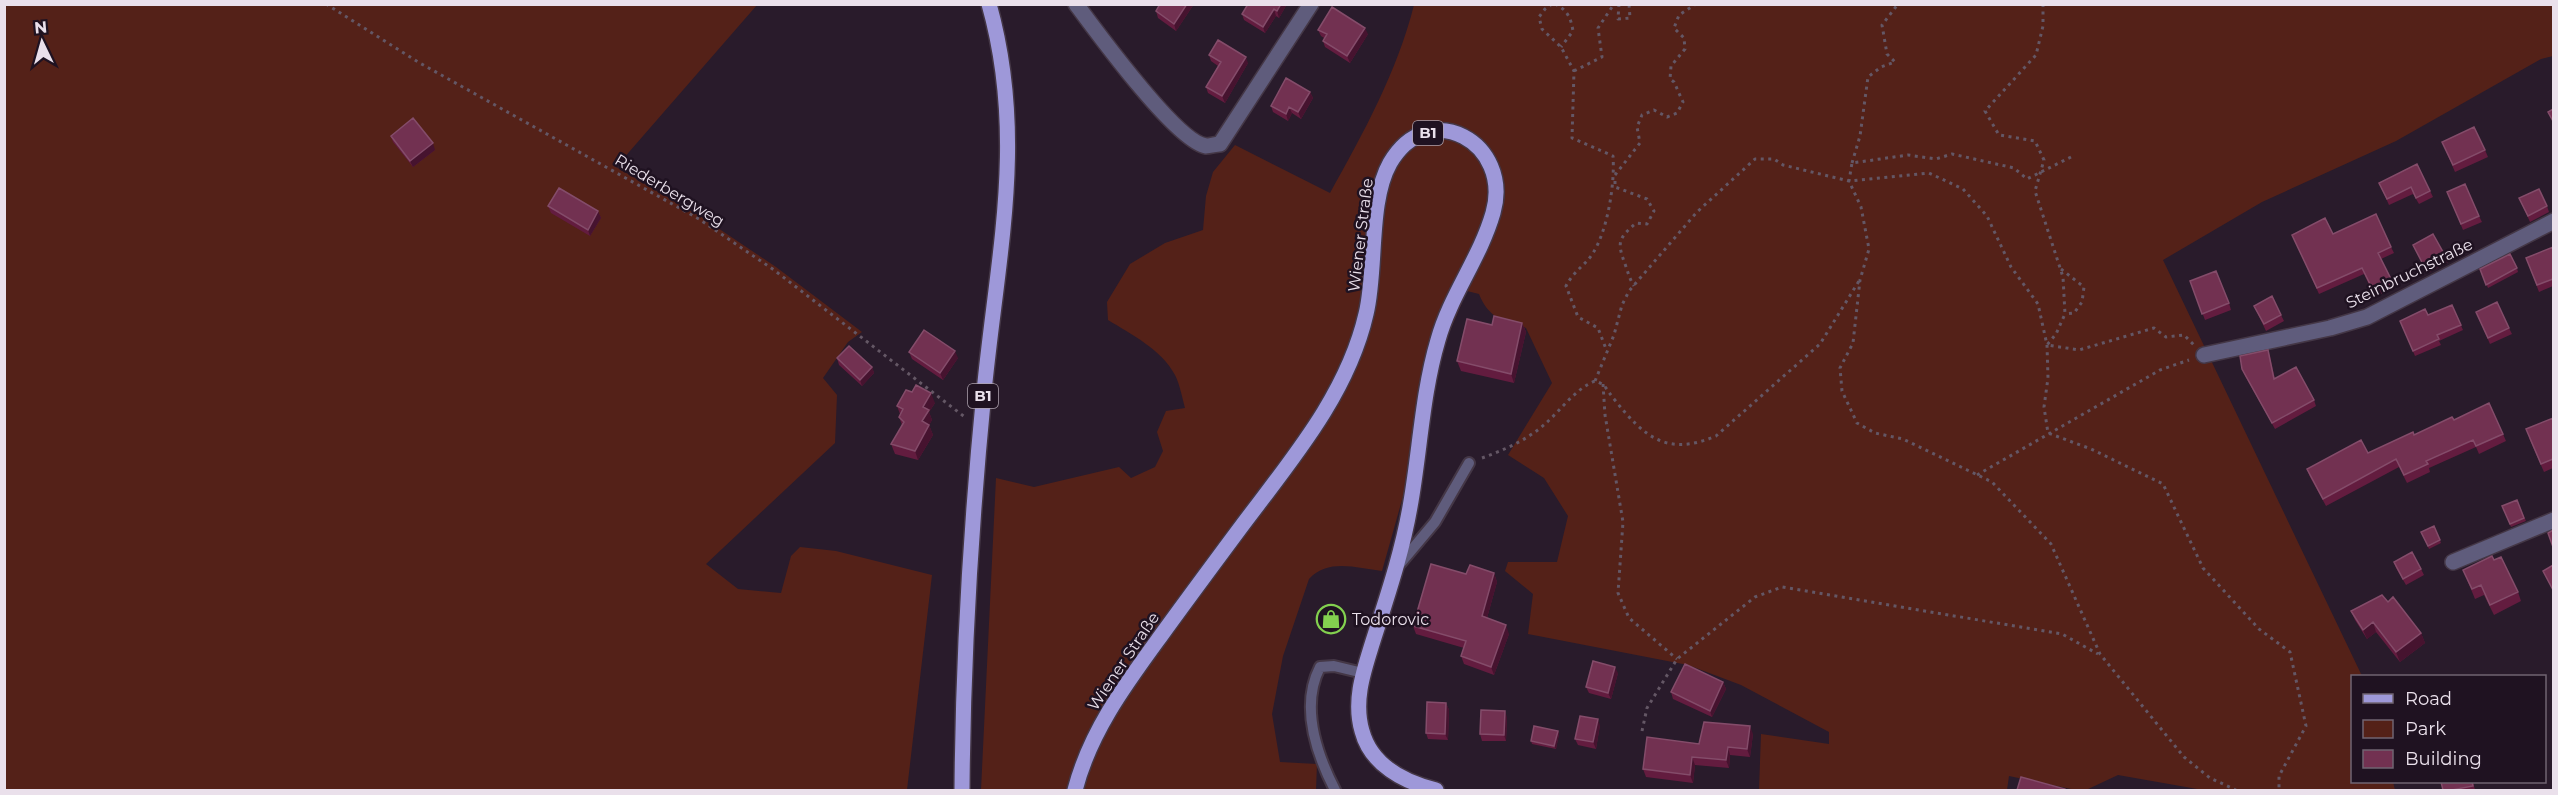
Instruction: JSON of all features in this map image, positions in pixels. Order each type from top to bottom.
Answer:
[{"type":"main road","name":"B1","points":[[962,790],[967,617],[980,429],[1009,165],[1005,82],[989,4]]},
{"type":"main road","name":"Wiener Straße","points":[[1075,790],[1092,741],[1127,682],[1289,461],[1344,378],[1357,346],[1366,314],[1381,190],[1391,162],[1413,138],[1430,132],[1452,132],[1469,139],[1486,154],[1494,172],[1496,199],[1486,232],[1456,293],[1438,339],[1427,390],[1411,505],[1396,567],[1363,673],[1359,712],[1363,734],[1369,748],[1380,762],[1411,783],[1436,790]]},
{"type":"street","points":[[1076,4],[1118,62],[1157,105],[1192,139],[1206,146],[1220,144],[1311,4]]},
{"type":"street","name":"Steinbruchstraße","points":[[2204,355],[2330,328],[2367,317],[2553,221]]},
{"type":"street","points":[[2453,562],[2553,520]]},
{"type":"lane","points":[[1396,567],[1435,522],[1469,463]]},
{"type":"lane","points":[[1335,790],[1317,748],[1312,722],[1312,684],[1320,667],[1334,666],[1363,673]]},
{"type":"path","name":"Riederbergweg","points":[[326,4],[418,62],[699,219],[774,270],[980,429]]},
{"type":"path","points":[[1561,47],[1573,31],[1570,17],[1561,7],[1554,4],[1545,9],[1539,17],[1542,29],[1561,47],[1575,71],[1572,138],[1613,156],[1615,187],[1647,199],[1654,211],[1647,224],[1636,223],[1625,233],[1619,243],[1619,253],[1634,286]]},
{"type":"path","points":[[1575,71],[1602,57],[1598,28],[1614,4]]},
{"type":"path","points":[[1620,4],[1618,19],[1630,18],[1629,4]]},
{"type":"path","points":[[1607,350],[1598,328],[1578,317],[1566,286],[1573,273],[1593,254],[1602,231],[1615,176],[1640,143],[1637,127],[1642,116],[1654,110],[1667,117],[1677,113],[1683,102],[1674,82],[1670,79],[1671,66],[1685,50],[1684,38],[1674,28],[1679,15],[1696,4]]},
{"type":"path","points":[[1898,4],[1882,25],[1887,54],[1895,62],[1881,67],[1868,77],[1860,136],[1849,181],[1861,207],[1869,249],[1860,280],[1853,343],[1840,368],[1842,391],[1857,423],[1875,433],[1903,439],[1992,482],[2051,544],[2100,654],[2184,757],[2210,778],[2236,790]]},
{"type":"path","points":[[2034,65],[2043,26],[2043,4]]},
{"type":"path","points":[[2036,55],[1986,111],[1999,135],[2035,141],[2044,160],[2035,191],[2063,277],[2065,314],[2056,334],[2047,345]]},
{"type":"path","points":[[1852,163],[1908,155],[1936,159],[1952,154],[2014,168],[2027,178],[2071,157]]},
{"type":"path","points":[[1595,381],[1614,335],[1622,304],[1634,286],[1697,212],[1755,159],[1774,159],[1783,165],[1849,181],[1929,173],[1963,189],[1987,216],[2011,267],[2038,304],[2047,345],[2048,378],[2044,407],[2048,433]]},
{"type":"path","points":[[2060,268],[2084,287],[2082,302],[2074,313],[2065,314]]},
{"type":"path","points":[[1469,463],[1505,450],[1543,426],[1581,388],[1595,381],[1603,383],[1627,416],[1647,435],[1671,444],[1695,445],[1716,436],[1820,344],[1860,280]]},
{"type":"path","points":[[1977,475],[2160,370],[2204,355],[2184,335],[2166,337],[2154,328],[2079,350],[2047,345]]},
{"type":"path","points":[[1603,383],[1605,415],[1623,522],[1618,593],[1629,618],[1677,659]]},
{"type":"path","points":[[2048,433],[2091,449],[2163,484],[2203,568],[2259,629],[2290,652],[2306,726],[2279,776],[2279,790]]},
{"type":"path","points":[[1642,730],[1647,708],[1677,659],[1755,597],[1782,587],[2062,634],[2100,654]]},
{"type":"green space","points":[[5,5],[757,5],[616,167],[700,216],[776,267],[862,332],[848,342],[823,378],[837,395],[835,443],[706,564],[738,589],[781,593],[791,556],[800,547],[836,551],[932,575],[907,790],[5,790]]},
{"type":"green space","points":[[1414,5],[2553,5],[2553,56],[2541,59],[2396,141],[2262,202],[2163,260],[2362,675],[2351,675],[2351,783],[2393,783],[2395,790],[2203,790],[2118,775],[2086,790],[2009,776],[2007,790],[1759,790],[1761,734],[1829,744],[1829,732],[1741,685],[1688,665],[1528,634],[1533,594],[1505,571],[1508,562],[1557,562],[1568,516],[1544,478],[1508,455],[1552,383],[1526,328],[1492,314],[1479,294],[1467,291],[1449,333],[1382,571],[1334,566],[1325,568],[1309,579],[1283,656],[1272,714],[1280,762],[1317,764],[1316,790],[981,790],[996,478],[1034,487],[1119,467],[1131,478],[1155,467],[1163,451],[1157,432],[1166,411],[1185,408],[1180,387],[1169,366],[1154,350],[1108,320],[1107,302],[1130,264],[1165,243],[1203,230],[1206,196],[1213,172],[1235,145],[1330,193],[1389,78]]},
{"type":"building","points":[[1160,4],[1187,4],[1174,24],[1156,11]]},
{"type":"building","points":[[1248,4],[1281,4],[1277,11],[1274,9],[1263,27],[1242,14]]},
{"type":"building","points":[[1332,7],[1365,28],[1347,56],[1323,41],[1327,34],[1318,30]]},
{"type":"building","points":[[1218,40],[1246,57],[1222,96],[1206,87],[1221,62],[1209,55]]},
{"type":"building","points":[[1286,78],[1310,92],[1298,112],[1289,107],[1286,114],[1271,106]]},
{"type":"building","points":[[2553,109],[2553,121],[2548,112]]},
{"type":"building","points":[[413,118],[433,143],[410,161],[391,136]]},
{"type":"building","points":[[2474,127],[2485,150],[2453,165],[2442,142]]},
{"type":"building","points":[[2417,164],[2430,191],[2416,198],[2411,187],[2387,199],[2379,183]]},
{"type":"building","points":[[2465,184],[2479,216],[2461,224],[2447,192]]},
{"type":"building","points":[[559,188],[598,211],[588,230],[548,206]]},
{"type":"building","points":[[2539,189],[2547,206],[2528,216],[2519,198]]},
{"type":"building","points":[[2376,214],[2391,247],[2378,253],[2392,281],[2373,290],[2362,268],[2317,288],[2292,235],[2325,218],[2333,234]]},
{"type":"building","points":[[2433,234],[2447,259],[2426,270],[2413,245]]},
{"type":"building","points":[[2553,247],[2553,279],[2537,285],[2526,258]]},
{"type":"building","points":[[2510,254],[2517,268],[2486,285],[2480,269]]},
{"type":"building","points":[[2216,271],[2229,303],[2202,314],[2190,281]]},
{"type":"building","points":[[2272,296],[2281,315],[2264,324],[2254,306]]},
{"type":"building","points":[[2497,302],[2509,328],[2488,338],[2476,312]]},
{"type":"building","points":[[2452,305],[2461,325],[2437,335],[2439,339],[2413,351],[2400,321],[2425,309],[2428,315]]},
{"type":"building","points":[[1494,316],[1522,323],[1511,374],[1457,361],[1467,319],[1492,325]]},
{"type":"building","points":[[924,330],[955,351],[940,373],[909,352]]},
{"type":"building","points":[[849,346],[872,367],[860,380],[837,358]]},
{"type":"building","points":[[2268,350],[2274,379],[2296,367],[2314,400],[2272,423],[2242,369],[2240,356]]},
{"type":"building","points":[[916,385],[931,393],[923,407],[929,410],[922,421],[929,425],[915,451],[891,444],[904,422],[899,417],[903,409],[897,406],[906,390],[912,392]]},
{"type":"building","points":[[2489,403],[2503,434],[2476,446],[2473,440],[2426,461],[2428,464],[2404,475],[2396,459],[2323,499],[2307,469],[2361,440],[2368,453],[2452,417],[2454,420]]},
{"type":"building","points":[[2553,418],[2553,459],[2541,464],[2526,429]]},
{"type":"building","points":[[2517,500],[2524,518],[2510,524],[2502,506]]},
{"type":"building","points":[[2434,526],[2440,540],[2428,546],[2421,532]]},
{"type":"building","points":[[2553,530],[2553,547],[2548,533]]},
{"type":"building","points":[[2412,552],[2421,569],[2403,579],[2394,562]]},
{"type":"building","points":[[2492,556],[2494,560],[2501,557],[2518,592],[2490,605],[2481,585],[2472,589],[2463,570]]},
{"type":"building","points":[[1431,564],[1466,574],[1470,565],[1494,573],[1482,616],[1506,625],[1491,667],[1461,656],[1466,641],[1413,626]]},
{"type":"building","points":[[2553,565],[2553,590],[2543,571]]},
{"type":"building","points":[[2382,595],[2388,602],[2393,597],[2421,633],[2396,652],[2373,622],[2363,630],[2351,611]]},
{"type":"building","points":[[1593,661],[1615,667],[1608,693],[1586,687]]},
{"type":"building","points":[[1685,664],[1723,682],[1710,711],[1671,692]]},
{"type":"building","points":[[1427,702],[1446,703],[1445,734],[1426,733]]},
{"type":"building","points":[[1481,710],[1505,711],[1504,735],[1480,734]]},
{"type":"building","points":[[1580,716],[1598,719],[1593,742],[1575,739]]},
{"type":"building","points":[[1704,722],[1750,726],[1747,749],[1728,747],[1726,760],[1692,757],[1690,775],[1643,769],[1647,737],[1699,744]]},
{"type":"building","points":[[1534,726],[1558,731],[1554,746],[1531,741]]},
{"type":"building","points":[[2021,777],[2065,789],[2065,790],[2017,790]]},
{"type":"building","points":[[2441,783],[2472,783],[2473,786],[2452,790],[2443,790]]},
{"type":"place","name":"Todorovic","points":[[1331,619]]}]
